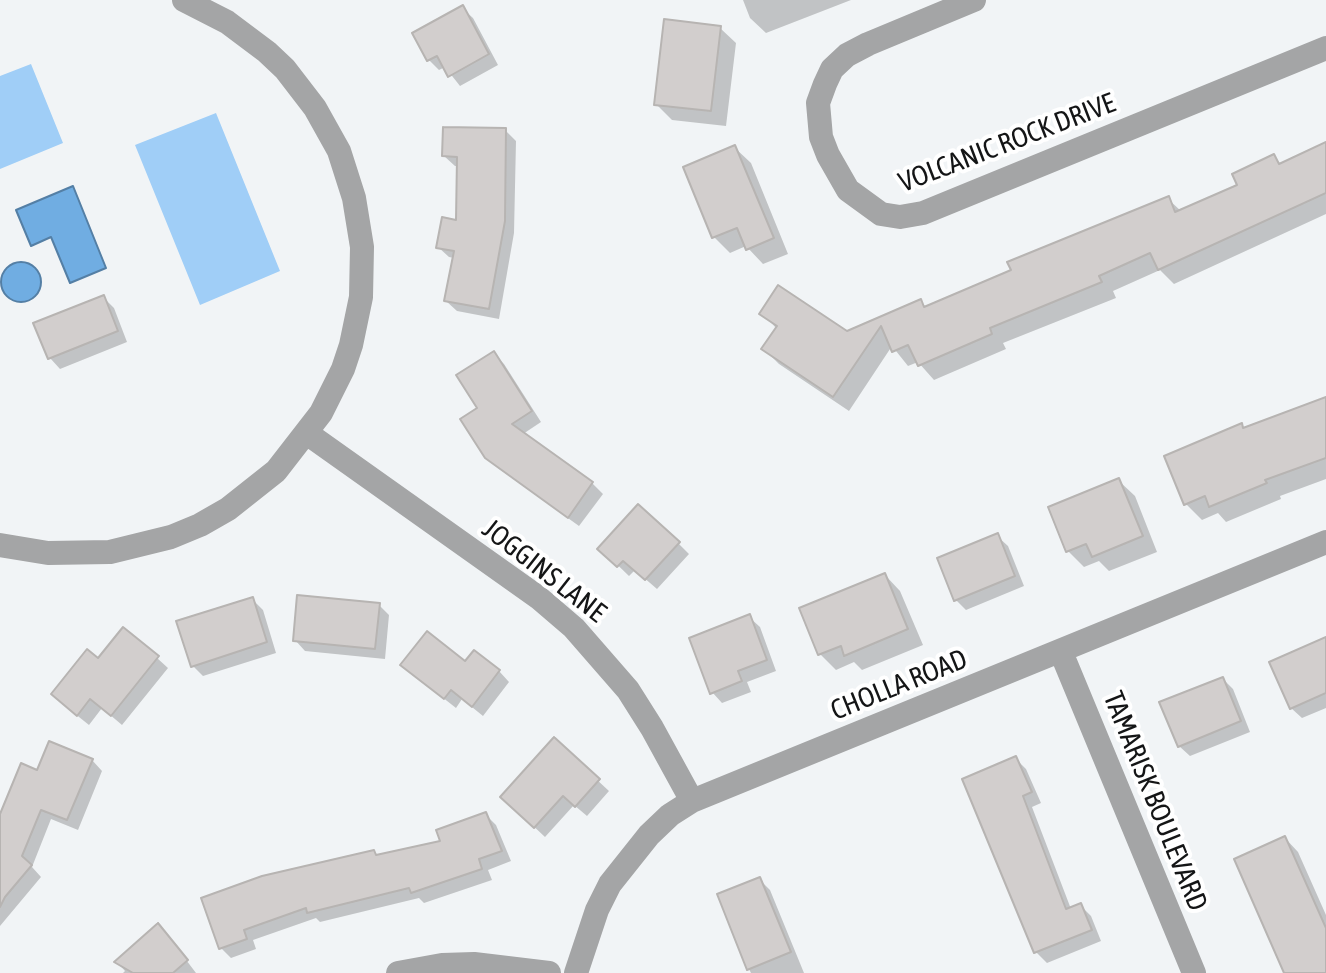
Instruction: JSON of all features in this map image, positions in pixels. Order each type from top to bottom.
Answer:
[{"type":"street","points":[[0,545],[48,553],[110,552],[171,537],[200,525],[253,491],[276,471],[308,434],[343,369],[359,309],[362,247],[351,186],[328,129],[285,69],[247,36],[184,0]]},
{"type":"street","name":"VOLCANIC ROCK DRIVE","points":[[974,0],[847,55],[832,69],[825,84],[818,103],[821,137],[828,155],[848,190],[881,214],[900,217],[923,213],[1326,48]]},
{"type":"street","name":"JOGGINS LANE","points":[[308,434],[539,598],[574,628],[628,690],[692,801]]},
{"type":"street","name":"CHOLLA ROAD","points":[[576,973],[597,910],[610,884],[649,835],[670,815],[692,801],[1326,542]]},
{"type":"street","name":"TAMARISK BOULEVARD","points":[[1061,652],[1194,973]]},
{"type":"street","points":[[398,973],[442,965],[474,964],[549,973]]},
{"type":"shaded area","points":[[31,64],[63,143],[0,169],[0,76]]},
{"type":"shaded area","points":[[216,113],[280,271],[200,305],[135,145]]},
{"type":"shaded area","points":[[73,186],[106,268],[70,283],[51,237],[31,246],[16,210]]},
{"type":"shaded area","points":[[21,262],[35,268],[41,282],[35,296],[21,302],[7,296],[1,282],[7,268]]},
{"type":"building","points":[[463,5],[489,54],[448,77],[437,56],[427,61],[412,33]]},
{"type":"building","points":[[664,19],[721,26],[711,111],[654,105]]},
{"type":"building","points":[[443,127],[506,128],[505,221],[489,309],[444,301],[454,251],[436,248],[442,217],[456,220],[457,157],[442,156]]},
{"type":"building","points":[[1326,142],[1326,193],[1158,270],[1150,253],[1099,276],[1102,282],[990,328],[992,334],[918,366],[908,345],[892,352],[881,326],[833,397],[761,349],[777,326],[759,314],[778,285],[847,331],[921,299],[924,307],[1011,270],[1007,262],[1169,196],[1175,212],[1237,185],[1232,174],[1274,154],[1279,164]]},
{"type":"building","points":[[735,145],[774,238],[746,250],[737,228],[712,238],[683,167]]},
{"type":"building","points":[[104,295],[118,331],[48,359],[33,323]]},
{"type":"building","points":[[494,351],[532,411],[512,424],[593,482],[568,518],[485,458],[460,419],[477,408],[456,375]]},
{"type":"building","points":[[1326,397],[1326,458],[1265,480],[1267,483],[1209,507],[1205,496],[1184,505],[1164,456],[1242,423],[1243,428]]},
{"type":"building","points":[[1119,478],[1143,536],[1092,557],[1086,544],[1066,552],[1048,507]]},
{"type":"building","points":[[638,504],[680,542],[645,580],[623,561],[617,567],[597,549]]},
{"type":"building","points":[[998,533],[1015,576],[954,601],[937,558]]},
{"type":"building","points":[[885,573],[908,629],[844,656],[841,646],[818,655],[799,608]]},
{"type":"building","points":[[297,595],[380,603],[375,649],[293,641]]},
{"type":"building","points":[[253,597],[267,642],[191,667],[176,621]]},
{"type":"building","points":[[750,614],[767,660],[738,671],[742,681],[710,694],[689,638]]},
{"type":"building","points":[[123,627],[159,656],[111,716],[90,699],[77,716],[51,694],[87,649],[98,658]]},
{"type":"building","points":[[427,631],[465,661],[474,650],[500,670],[472,707],[451,690],[444,699],[400,665]]},
{"type":"building","points":[[1326,637],[1326,693],[1290,709],[1269,662]]},
{"type":"building","points":[[1223,677],[1241,721],[1178,747],[1159,702]]},
{"type":"building","points":[[554,737],[600,779],[575,807],[563,796],[534,828],[500,797]]},
{"type":"building","points":[[49,741],[93,759],[67,820],[41,810],[22,856],[32,865],[0,907],[0,814],[21,763],[37,770]]},
{"type":"building","points":[[1016,756],[1032,792],[1023,796],[1066,909],[1081,903],[1092,930],[1034,953],[962,779]]},
{"type":"building","points":[[486,812],[502,851],[479,859],[482,869],[411,893],[409,888],[307,913],[306,908],[244,930],[247,939],[219,949],[201,898],[262,876],[374,850],[376,855],[440,841],[436,830]]},
{"type":"building","points":[[1285,836],[1326,928],[1326,973],[1284,973],[1234,859]]},
{"type":"building","points":[[760,877],[791,952],[747,970],[717,894]]},
{"type":"building","points":[[158,923],[188,960],[173,973],[133,973],[114,962]]}]
